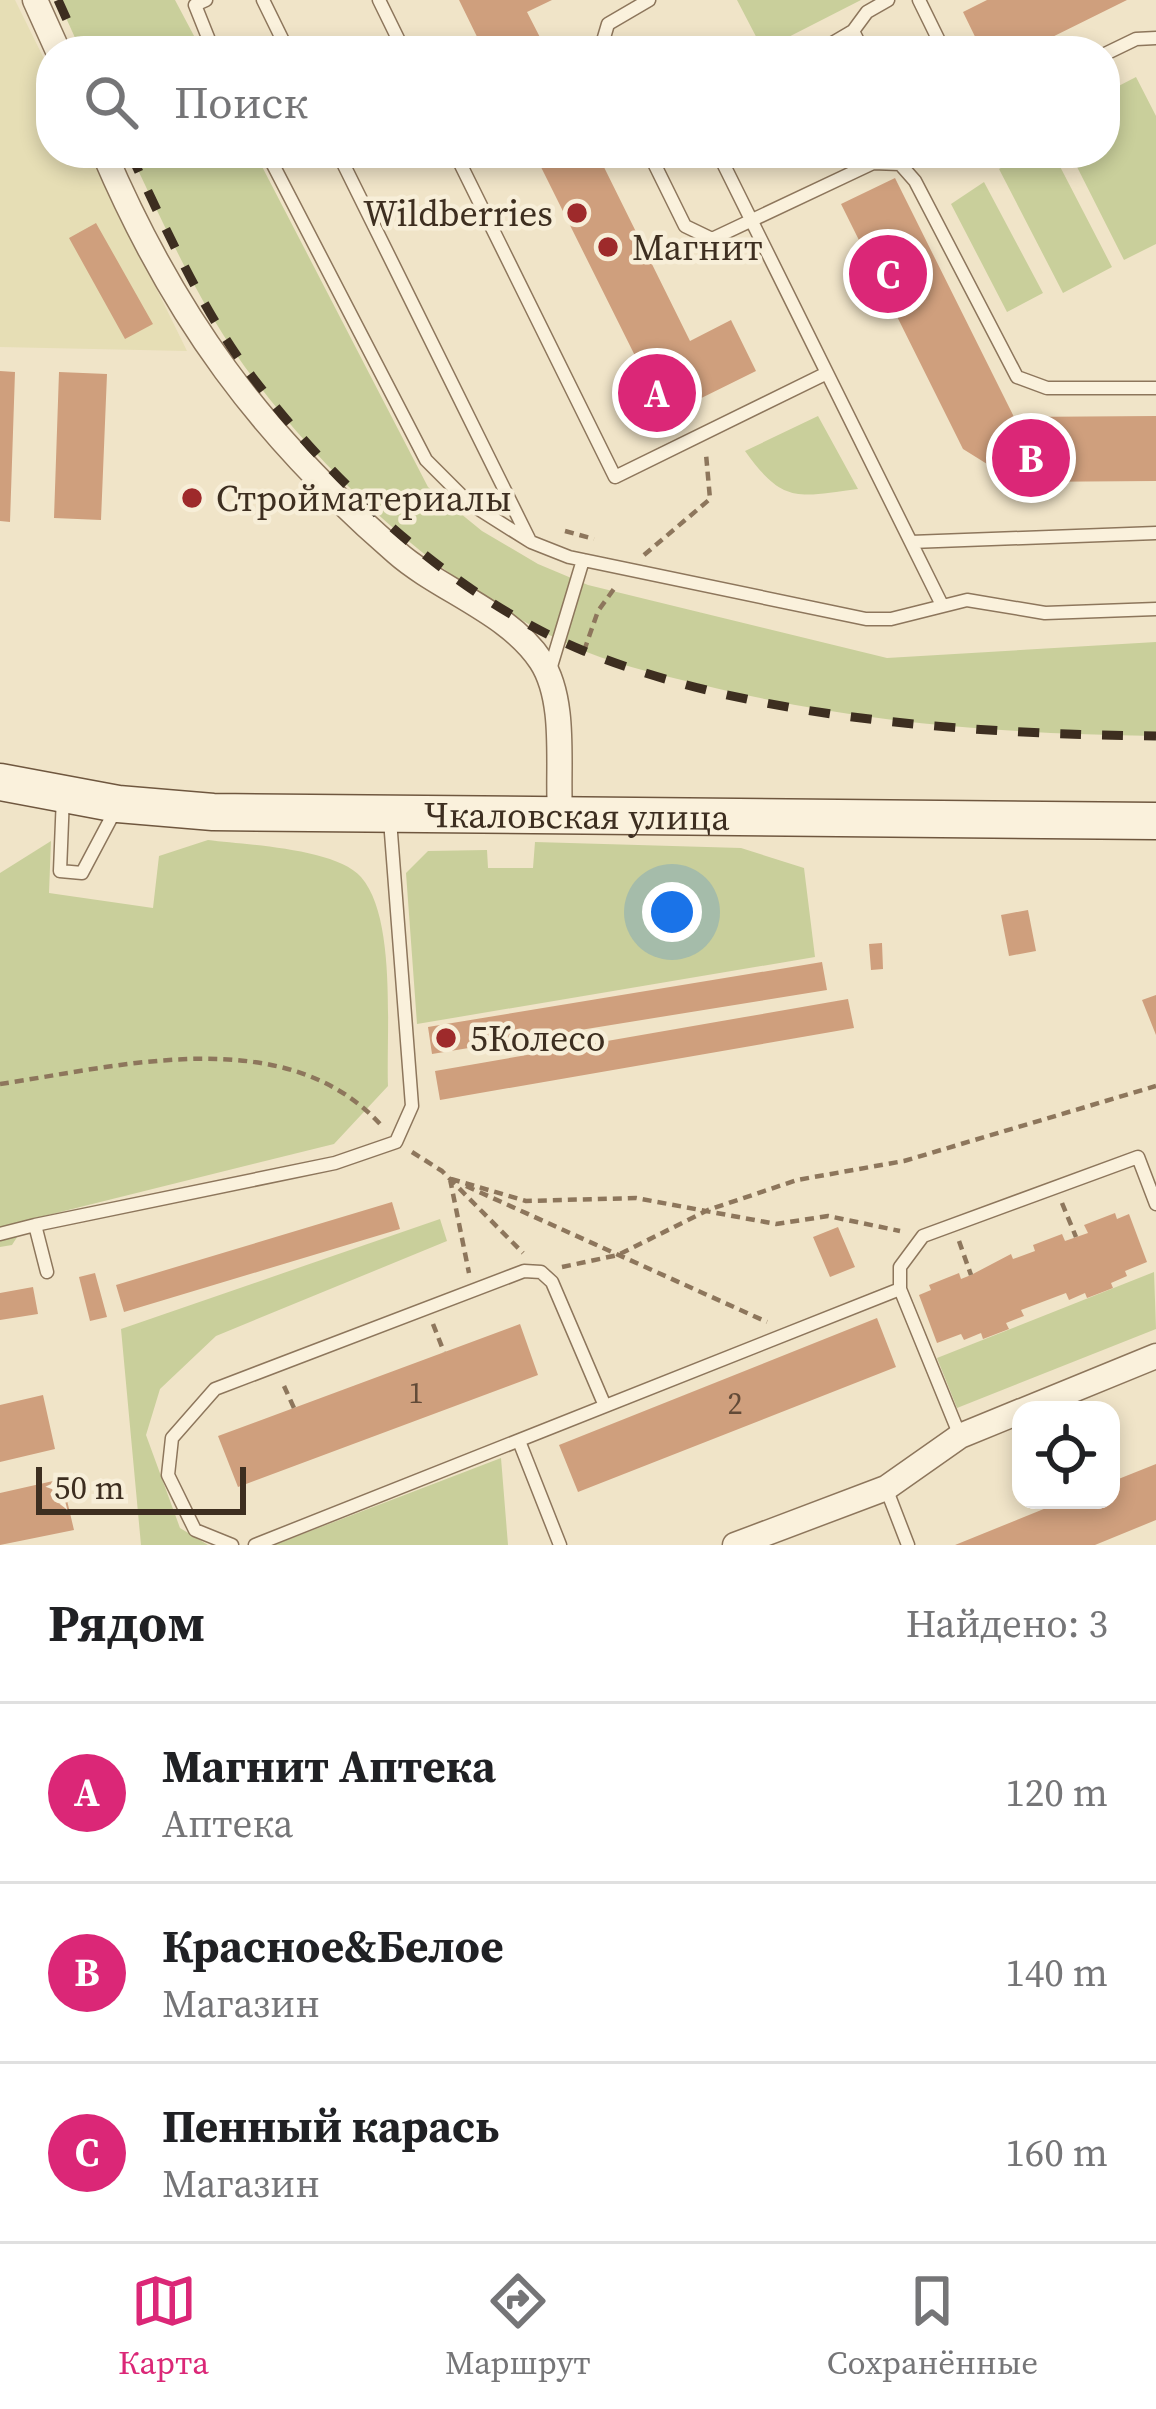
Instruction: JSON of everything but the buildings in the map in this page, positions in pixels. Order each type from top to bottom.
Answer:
[{"type":"main road","name":"Чкаловская улица","points":[[5,790],[213,812],[1156,821]]},
{"type":"street","points":[[35,0],[51,36]]},
{"type":"street","points":[[111,168],[181,308],[236,391],[299,461],[400,556],[519,637],[549,674],[560,813]]},
{"type":"street","points":[[1046,1401],[1156,1356]]},
{"type":"street","points":[[735,1545],[886,1488],[960,1436],[1012,1415]]},
{"type":"lane","points":[[263,0],[281,36]]},
{"type":"lane","points":[[379,0],[397,36]]},
{"type":"lane","points":[[604,36],[608,24],[649,0]]},
{"type":"lane","points":[[846,36],[867,12],[888,0]]},
{"type":"lane","points":[[919,0],[937,36]]},
{"type":"lane","points":[[199,2],[206,36]]},
{"type":"lane","points":[[853,32],[855,36]]},
{"type":"lane","points":[[1120,47],[1136,39],[1156,38]]},
{"type":"lane","points":[[275,168],[426,460],[469,503],[531,542],[583,560],[866,619],[914,614],[940,603],[998,601],[1045,613],[1156,609]]},
{"type":"lane","points":[[345,168],[531,542]]},
{"type":"lane","points":[[461,168],[615,477],[827,373]]},
{"type":"lane","points":[[657,168],[693,233],[722,237],[863,168]]},
{"type":"lane","points":[[729,168],[940,603]]},
{"type":"lane","points":[[904,168],[915,181],[1017,377],[1047,388],[1156,388]]},
{"type":"lane","points":[[910,542],[1156,533]]},
{"type":"lane","points":[[549,674],[583,560]]},
{"type":"lane","points":[[63,795],[60,871],[82,873],[118,804]]},
{"type":"lane","points":[[0,1234],[335,1163],[396,1142],[412,1106],[389,813]]},
{"type":"lane","points":[[960,1436],[900,1289],[900,1267],[923,1236],[1138,1157],[1156,1204]]},
{"type":"lane","points":[[35,1225],[47,1272]]},
{"type":"lane","points":[[232,1545],[195,1530],[168,1475],[172,1438],[215,1389],[524,1271],[541,1272],[551,1282],[605,1406]]},
{"type":"lane","points":[[256,1545],[900,1289]]},
{"type":"lane","points":[[519,1441],[560,1545]]},
{"type":"lane","points":[[886,1488],[908,1545]]},
{"type":"path","points":[[584,650],[598,611],[616,586],[641,573],[644,553],[710,499],[704,434]]},
{"type":"path","points":[[0,1084],[138,1064],[245,1058],[311,1077],[360,1103],[396,1142],[450,1179],[791,1333]]},
{"type":"path","points":[[450,1179],[541,1272],[619,1255],[708,1210],[797,1180],[904,1162],[1156,1086]]},
{"type":"path","points":[[450,1179],[526,1201],[636,1198],[776,1224],[828,1216],[923,1236]]},
{"type":"path","points":[[450,1179],[473,1291]]},
{"type":"path","points":[[1056,1187],[1076,1237]]},
{"type":"path","points":[[953,1225],[971,1275]]},
{"type":"path","points":[[427,1308],[444,1352]]},
{"type":"path","points":[[276,1366],[294,1408]]},
{"type":"shaded area","points":[[0,0],[15,0],[36,43],[36,168],[97,168],[187,351],[0,347]]},
{"type":"green space","points":[[58,0],[175,0],[194,36],[74,36]]},
{"type":"green space","points":[[737,0],[861,0],[790,36],[756,36]]},
{"type":"green space","points":[[1136,77],[1156,116],[1156,244],[1124,260],[1078,168],[1120,168],[1120,85]]},
{"type":"green space","points":[[137,168],[263,168],[428,487],[482,531],[538,564],[588,585],[887,658],[1156,642],[1156,736],[989,729],[824,710],[632,667],[537,629],[447,572],[325,463],[238,357],[187,271]]},
{"type":"green space","points":[[1061,168],[1112,267],[1063,293],[999,169]]},
{"type":"green space","points":[[984,182],[1043,293],[1007,312],[951,204]]},
{"type":"green space","points":[[818,416],[858,489],[793,493],[770,480],[745,451]]},
{"type":"green space","points":[[208,840],[311,854],[349,867],[361,877],[380,919],[385,947],[388,1086],[334,1144],[28,1220],[12,1245],[0,1247],[0,873],[51,841],[49,893],[153,908],[159,856]]},
{"type":"green space","points":[[535,842],[741,848],[804,868],[815,957],[417,1024],[406,873],[428,851],[487,850],[488,868],[533,868]]},
{"type":"green space","points":[[440,1219],[447,1241],[216,1336],[160,1389],[146,1435],[180,1528],[208,1545],[141,1545],[121,1329]]},
{"type":"green space","points":[[1154,1272],[1156,1329],[957,1408],[937,1358]]},
{"type":"green space","points":[[501,1458],[508,1545],[274,1545]]},
{"type":"railway","points":[[58,0],[74,36]]},
{"type":"railway","points":[[137,168],[220,329],[289,423],[404,538],[447,572],[537,629],[650,674],[792,708],[1014,732],[1156,736]]},
{"type":"place","name":"Wildberries","points":[[577,213]]},
{"type":"place","name":"Магнит","points":[[608,247]]},
{"type":"place","name":"Пенный карась","points":[[888,274]]},
{"type":"place","name":"Магнит Аптека","points":[[657,393]]},
{"type":"place","name":"Красное&Белое","points":[[1031,458]]},
{"type":"place","name":"Стройматериалы","points":[[192,498]]},
{"type":"place","name":"5Колесо","points":[[446,1038]]}]
